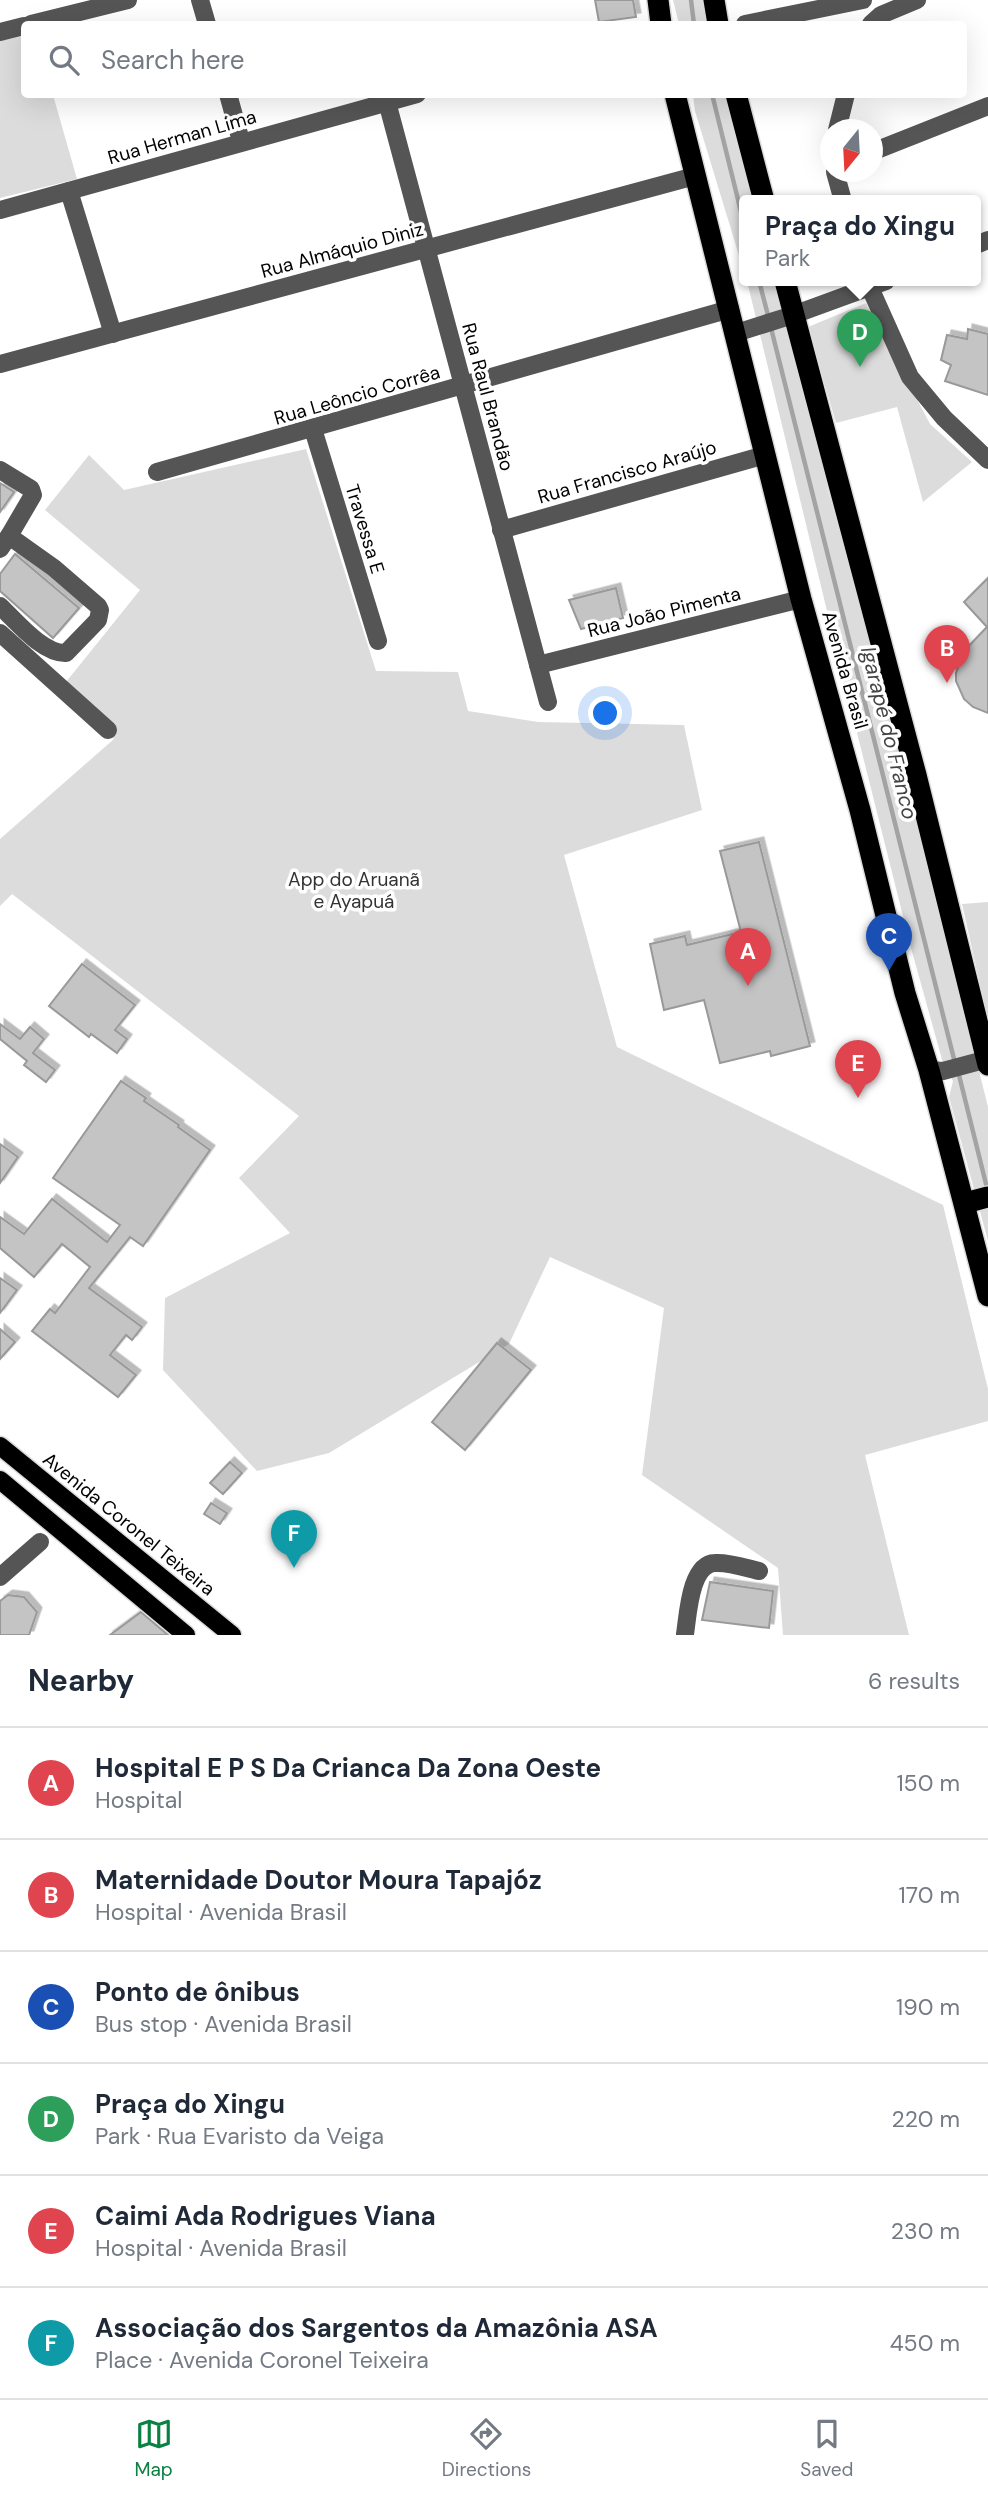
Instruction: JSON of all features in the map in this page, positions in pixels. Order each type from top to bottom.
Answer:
[{"type":"highway","points":[[658,0],[661,21]]},
{"type":"highway","points":[[714,0],[718,21]]},
{"type":"highway","name":"Avenida Brasil","points":[[676,98],[730,309],[742,331],[765,455],[801,599],[860,810],[905,993],[936,1070],[979,1199],[988,1296]]},
{"type":"highway","points":[[737,98],[762,195]]},
{"type":"highway","name":"Avenida Brasil","points":[[786,286],[789,317],[916,775],[985,1062]]},
{"type":"main road","name":"Avenida Coronel Teixeira","points":[[0,1446],[232,1635]]},
{"type":"main road","points":[[0,1480],[186,1635]]},
{"type":"street","points":[[43,21],[128,0]]},
{"type":"street","points":[[200,0],[206,21]]},
{"type":"street","points":[[754,21],[797,6],[863,0]]},
{"type":"street","points":[[874,13],[917,0]]},
{"type":"street","points":[[0,32],[21,27]]},
{"type":"street","points":[[229,98],[241,141]]},
{"type":"street","name":"Rua Herman Lima","points":[[0,210],[402,98]]},
{"type":"street","points":[[840,119],[845,98]]},
{"type":"street","name":"Rua Raul Brandão","points":[[387,102],[548,702]]},
{"type":"street","points":[[883,148],[988,106]]},
{"type":"street","name":"Rua Almáquio Diniz","points":[[0,364],[695,176]]},
{"type":"street","points":[[69,191],[113,334]]},
{"type":"street","points":[[742,331],[789,317],[869,286]]},
{"type":"street","points":[[875,286],[910,377],[944,418],[988,460]]},
{"type":"street","name":"Rua Leôncio Corrêa","points":[[157,472],[730,309]]},
{"type":"street","name":"Travessa E","points":[[313,429],[378,641]]},
{"type":"street","name":"Rua Francisco Araújo","points":[[501,530],[765,455]]},
{"type":"street","points":[[0,470],[31,489],[33,495],[5,542],[54,568],[98,606],[100,615],[66,653],[57,654],[46,648],[0,606]]},
{"type":"street","name":"Rua João Pimenta","points":[[538,665],[801,599]]},
{"type":"street","points":[[0,633],[108,730]]},
{"type":"street","points":[[936,1070],[985,1062]]},
{"type":"street","points":[[0,1577],[40,1542]]},
{"type":"street","points":[[694,1635],[684,1635],[695,1580],[701,1570],[708,1564],[718,1562],[759,1571]]},
{"type":"green space","points":[[673,0],[707,0],[710,21],[678,21]]},
{"type":"green space","points":[[21,37],[21,98],[54,98],[77,179],[0,198],[0,41]]},
{"type":"green space","points":[[693,98],[730,98],[756,195],[739,195],[739,256]]},
{"type":"green space","points":[[748,286],[779,286],[815,423],[828,491],[873,645],[988,1107],[988,1241],[949,1097],[953,1081],[943,1063],[911,948]]},
{"type":"green space","points":[[866,303],[930,424],[972,462],[923,502],[897,407],[836,423],[808,327]]},
{"type":"green space","name":"App do Aruanã e Ayapuá","points":[[306,449],[376,671],[458,672],[468,711],[538,722],[684,725],[702,810],[564,855],[617,1047],[943,1205],[988,1389],[988,1421],[865,1455],[909,1635],[783,1635],[778,1568],[642,1475],[664,1308],[550,1257],[509,1344],[329,1453],[257,1471],[163,1370],[165,1298],[290,1233],[239,1178],[299,1116],[12,894],[0,906],[0,839],[114,739],[66,682],[140,590],[45,510],[89,455],[124,490]]},
{"type":"green space","points":[[988,902],[988,1020],[962,904]]},
{"type":"building","points":[[595,0],[633,0],[636,17],[599,21]]},
{"type":"building","points":[[968,329],[988,334],[988,395],[945,381],[951,365],[941,360],[947,335],[967,339]]},
{"type":"building","points":[[0,483],[14,492],[0,512]]},
{"type":"building","points":[[15,554],[79,608],[53,638],[0,591],[0,574]]},
{"type":"building","points":[[988,578],[988,713],[973,707],[964,699],[956,681],[956,673],[963,652],[987,627],[964,602]]},
{"type":"building","points":[[616,588],[623,618],[581,629],[569,600]]},
{"type":"building","points":[[759,842],[810,1046],[771,1056],[770,1051],[720,1063],[704,1000],[664,1010],[650,944],[685,936],[687,945],[741,932],[720,851]]},
{"type":"building","points":[[82,964],[135,1005],[115,1030],[127,1039],[117,1053],[91,1034],[89,1037],[49,1006]]},
{"type":"building","points":[[0,1024],[20,1039],[30,1027],[44,1039],[33,1053],[55,1070],[46,1082],[24,1065],[27,1061],[0,1039]]},
{"type":"building","points":[[121,1081],[210,1150],[143,1246],[130,1237],[89,1288],[142,1327],[132,1340],[126,1335],[110,1355],[136,1375],[118,1397],[32,1331],[50,1309],[55,1313],[90,1267],[62,1244],[34,1277],[0,1248],[0,1217],[24,1234],[52,1199],[107,1242],[120,1225],[53,1178]]},
{"type":"building","points":[[0,1144],[18,1157],[0,1183]]},
{"type":"building","points":[[0,1278],[17,1290],[0,1313]]},
{"type":"building","points":[[0,1329],[15,1342],[0,1359]]},
{"type":"building","points":[[497,1343],[531,1370],[465,1450],[432,1422]]},
{"type":"building","points":[[230,1462],[242,1473],[223,1494],[210,1483]]},
{"type":"building","points":[[211,1503],[227,1513],[220,1524],[204,1514]]},
{"type":"building","points":[[710,1582],[773,1591],[769,1628],[702,1620]]},
{"type":"building","points":[[8,1595],[24,1597],[37,1612],[29,1635],[0,1635],[0,1601]]},
{"type":"building","points":[[141,1612],[168,1635],[110,1635]]},
{"type":"waterway","name":"Igarapé do Franco","points":[[691,0],[694,21]]},
{"type":"waterway","name":"Igarapé do Franco","points":[[713,98],[739,204]]},
{"type":"waterway","name":"Igarapé do Franco","points":[[760,286],[769,319]]},
{"type":"waterway","name":"Igarapé do Franco","points":[[771,328],[955,1063]]},
{"type":"waterway","name":"Igarapé do Franco","points":[[958,1071],[988,1192]]},
{"type":"place","name":"Praça do Xingu","points":[[860,367]]},
{"type":"place","name":"Maternidade Doutor Moura Tapajóz","points":[[947,683]]},
{"type":"place","name":"Ponto de ônibus","points":[[889,971]]},
{"type":"place","name":"Hospital E P S Da Crianca Da Zona Oeste","points":[[748,986]]},
{"type":"place","name":"Caimi Ada Rodrigues Viana","points":[[858,1098]]},
{"type":"place","name":"Associação dos Sargentos da Amazônia ASA","points":[[294,1568]]}]
